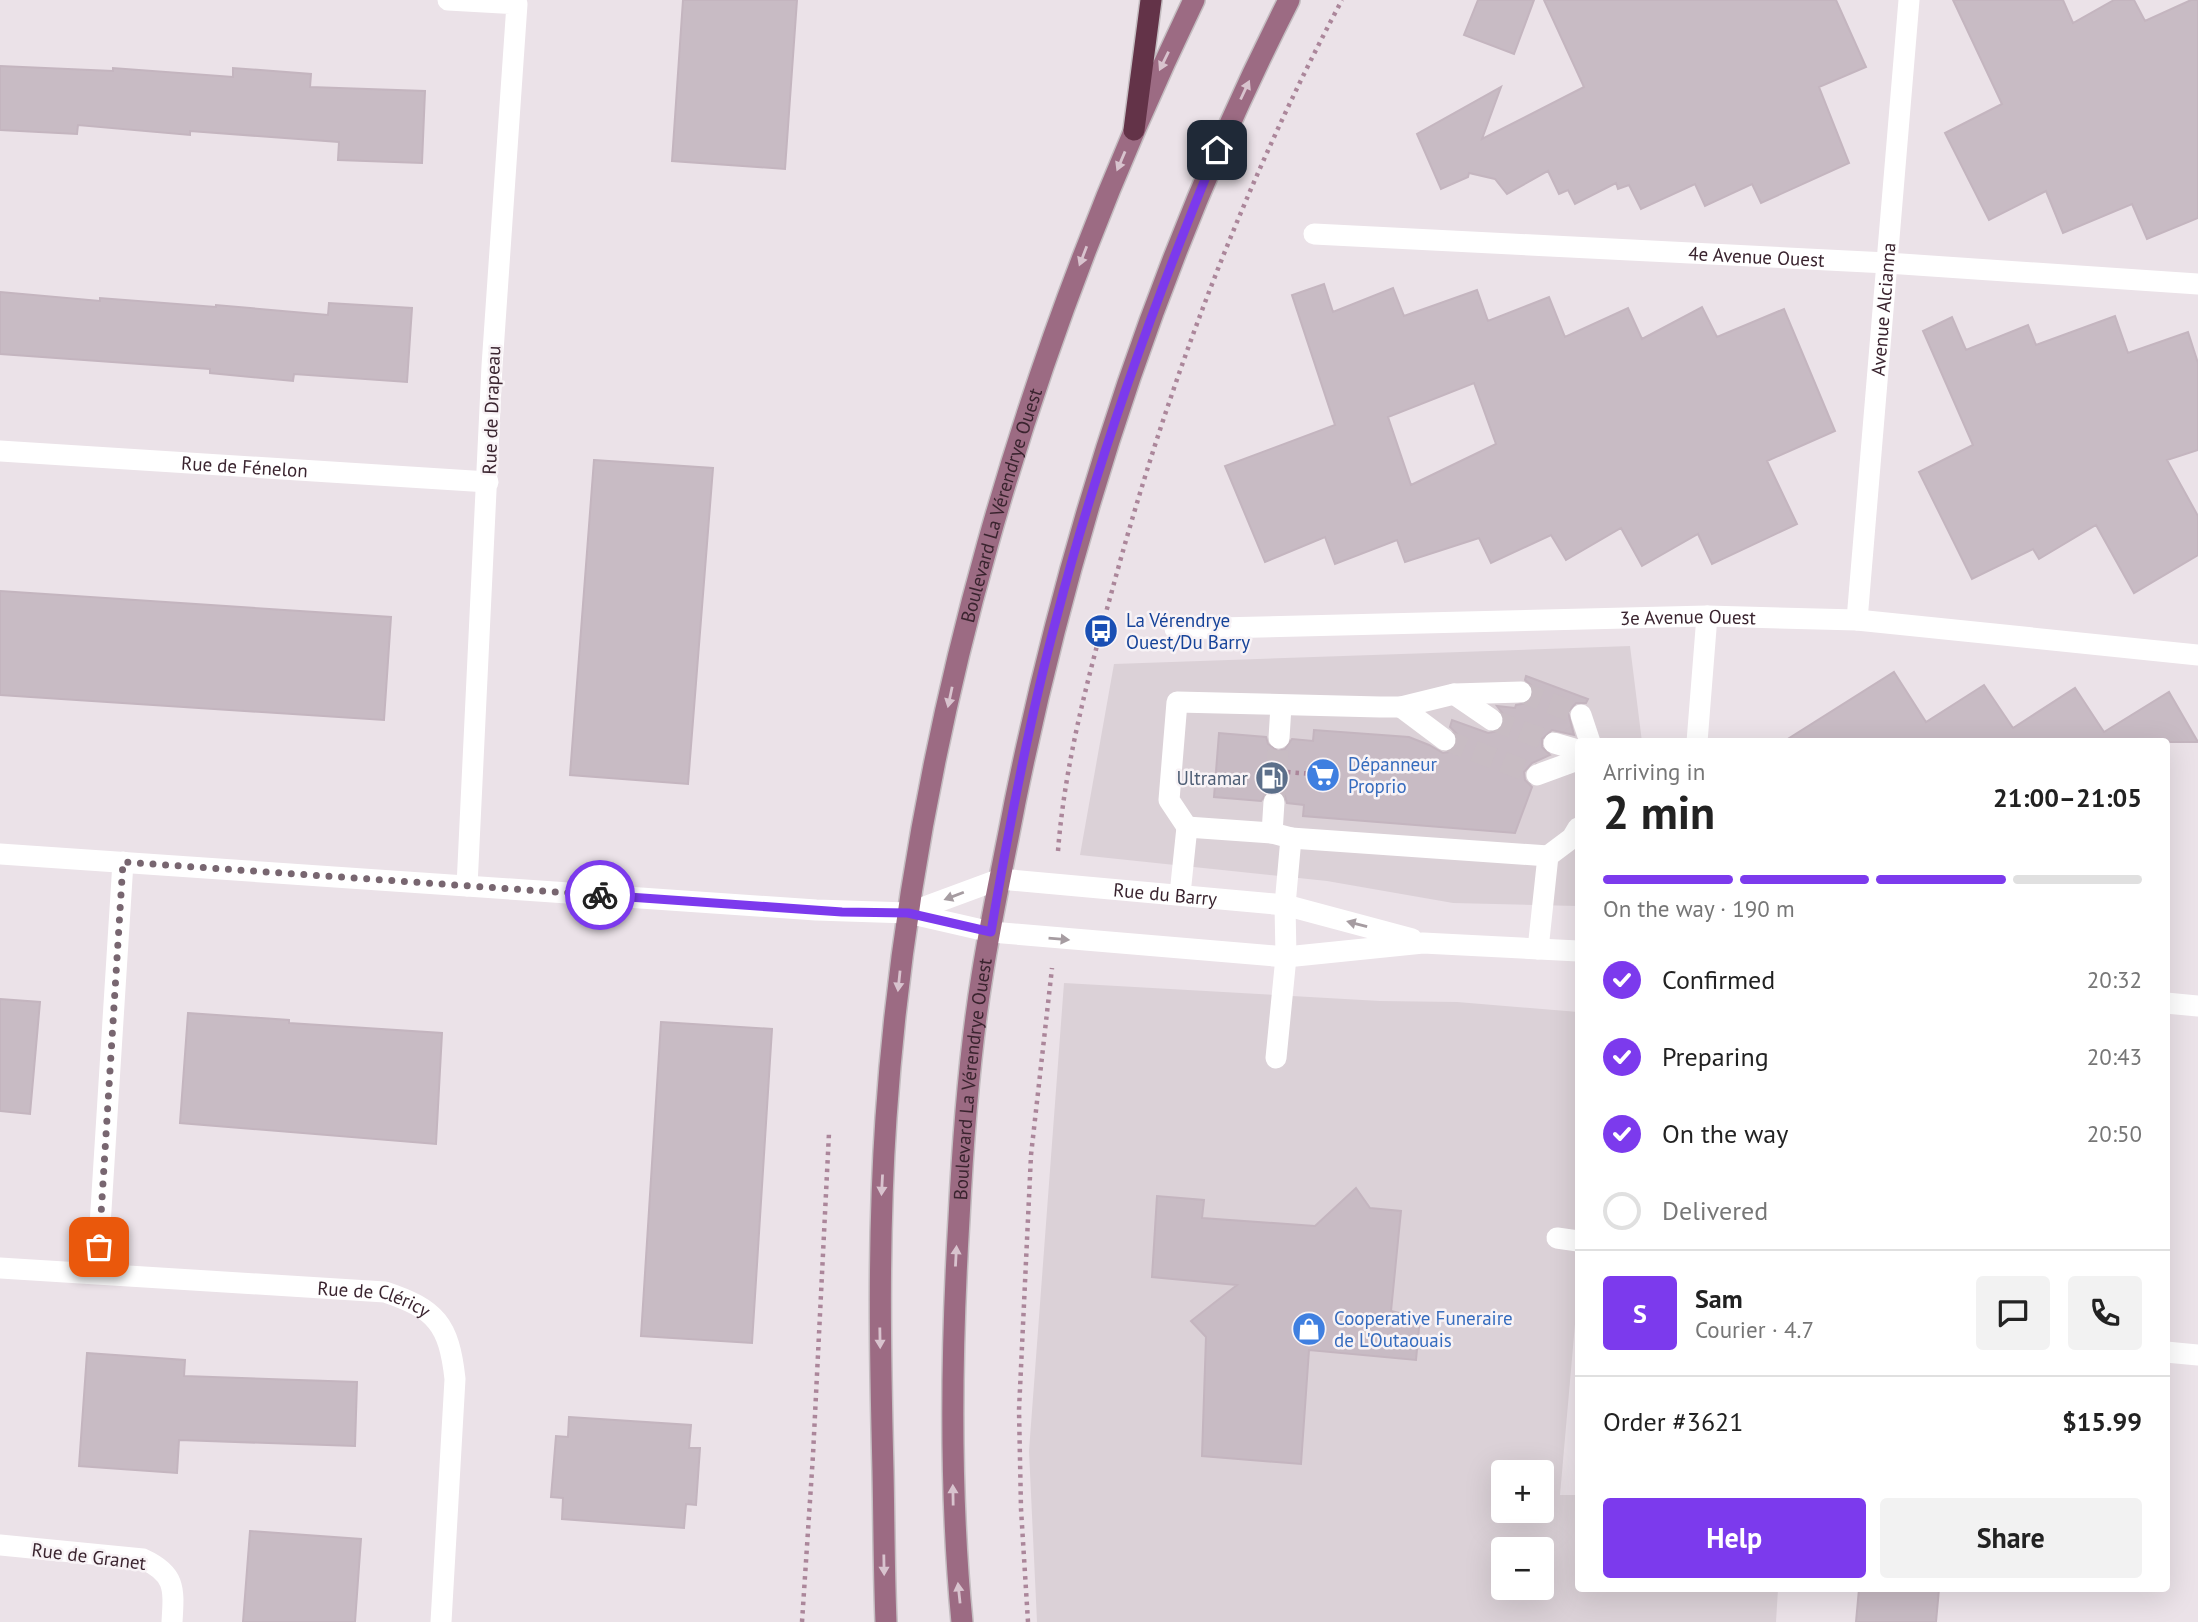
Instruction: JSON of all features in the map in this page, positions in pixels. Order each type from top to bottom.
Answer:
[{"type":"highway","points":[[1134,131],[1152,0]]},
{"type":"main road","name":"Boulevard La Vérendrye Ouest","points":[[886,1622],[880,1353],[881,1226],[886,1116],[908,913],[928,802],[954,677],[987,550],[1066,300],[1134,131],[1194,0]]},
{"type":"main road","name":"Boulevard La Vérendrye Ouest","points":[[962,1622],[953,1502],[955,1291],[961,1174],[981,983],[1031,722],[1087,506],[1145,330],[1212,163],[1289,0]]},
{"type":"street","name":"Rue de Drapeau","points":[[448,0],[517,4],[492,366],[467,886]]},
{"type":"street","name":"Avenue Alcianna","points":[[1857,620],[1909,0]]},
{"type":"street","name":"4e Avenue Ouest","points":[[1314,234],[1886,263],[2198,285]]},
{"type":"street","name":"Rue de Fénelon","points":[[0,451],[488,482]]},
{"type":"street","name":"3e Avenue Ouest","points":[[1175,628],[1707,616],[1857,620],[2198,655]]},
{"type":"street","points":[[1697,738],[1707,616]]},
{"type":"street","points":[[1180,894],[1187,827],[1169,800],[1177,702],[1281,706],[1401,706],[1454,694],[1521,692]]},
{"type":"street","points":[[1454,694],[1492,720]]},
{"type":"street","points":[[1279,738],[1281,706]]},
{"type":"street","points":[[1401,706],[1445,740]]},
{"type":"street","points":[[1581,715],[1589,738]]},
{"type":"street","points":[[1554,743],[1575,749]]},
{"type":"street","points":[[1536,775],[1575,761]]},
{"type":"street","points":[[1273,802],[1282,835],[1286,957],[1276,1058]]},
{"type":"street","points":[[1187,827],[1548,856],[1575,833]]},
{"type":"street","name":"Rue du Barry","points":[[0,854],[816,910],[908,913],[991,932],[1286,957],[1423,943],[1575,951]]},
{"type":"street","points":[[1538,949],[1548,856]]},
{"type":"street","points":[[97,1273],[123,862]]},
{"type":"street","name":"Rue du Barry","points":[[908,913],[1000,878],[1285,905],[1423,943]]},
{"type":"street","points":[[2170,1003],[2198,1006]]},
{"type":"street","name":"Rue de Cléricy","points":[[0,1268],[384,1292],[411,1301],[432,1315],[445,1332],[453,1354],[455,1379],[441,1622]]},
{"type":"street","points":[[2170,1352],[2198,1355]]},
{"type":"street","name":"Rue de Granet","points":[[0,1545],[143,1559],[158,1566],[169,1578],[174,1591],[172,1622]]},
{"type":"path","points":[[1060,832],[1076,727],[1137,499],[1160,424],[1248,198],[1286,112],[1342,0]]},
{"type":"path","points":[[1276,772],[1312,774]]},
{"type":"path","points":[[1028,1622],[1021,1509],[1019,1410],[1023,1295],[1031,1155],[1053,963]]},
{"type":"path","points":[[802,1622],[829,1133]]},
{"type":"shaded area","points":[[1630,646],[1642,738],[1575,738],[1575,906],[1453,903],[1327,881],[1080,855],[1114,664]]},
{"type":"shaded area","points":[[1064,983],[1380,1001],[1457,1002],[1575,1012],[1575,1324],[1560,1495],[1575,1495],[1575,1592],[1778,1592],[1776,1622],[1037,1622],[1029,1451]]},
{"type":"building","points":[[683,0],[797,0],[785,169],[672,161]]},
{"type":"building","points":[[1478,0],[1534,0],[1514,54],[1464,35]]},
{"type":"building","points":[[1544,0],[1836,0],[1866,67],[1819,87],[1849,163],[1761,203],[1752,184],[1705,206],[1695,184],[1641,209],[1629,185],[1618,189],[1616,183],[1575,204],[1568,190],[1559,194],[1548,171],[1507,194],[1495,179],[1469,173],[1468,177],[1441,189],[1417,134],[1501,87],[1482,139],[1584,87]]},
{"type":"building","points":[[1953,0],[2063,0],[2073,23],[2114,0],[2134,0],[2145,21],[2191,0],[2198,0],[2198,218],[2147,239],[2132,204],[2063,233],[2046,191],[1989,220],[1945,133],[2002,104]]},
{"type":"building","points":[[0,66],[113,71],[113,68],[233,77],[233,68],[311,74],[310,87],[425,91],[422,163],[338,160],[339,142],[190,131],[190,135],[78,125],[77,134],[0,130]]},
{"type":"building","points":[[1324,284],[1333,312],[1393,288],[1404,316],[1477,290],[1488,321],[1549,297],[1565,337],[1628,308],[1642,339],[1702,307],[1717,337],[1784,309],[1835,431],[1767,461],[1797,524],[1712,564],[1698,534],[1642,566],[1621,528],[1566,560],[1551,535],[1491,563],[1479,538],[1405,562],[1397,540],[1335,564],[1325,537],[1265,562],[1225,466],[1335,425],[1292,295]],"holes":[[[1474,383],[1496,444],[1411,485],[1388,417]]]},
{"type":"building","points":[[0,292],[100,301],[100,298],[216,305],[328,315],[329,303],[412,308],[407,382],[294,374],[293,381],[210,373],[210,369],[0,354]]},
{"type":"building","points":[[2115,316],[2128,353],[2188,332],[2198,363],[2198,450],[2167,460],[2198,516],[2198,555],[2134,593],[2096,525],[2039,559],[2033,549],[1972,579],[1919,472],[1973,445],[1923,331],[1952,317],[1966,350],[2028,325],[2036,345]]},
{"type":"building","points":[[594,460],[713,468],[688,784],[570,775]]},
{"type":"building","points":[[0,591],[391,617],[384,720],[0,695]]},
{"type":"building","points":[[1894,672],[1926,722],[1984,685],[2013,728],[2075,688],[2104,732],[2169,692],[2198,742],[2170,742],[2170,738],[1789,738]]},
{"type":"building","points":[[1526,676],[1588,699],[1586,703],[1576,703],[1568,712],[1574,735],[1552,730],[1542,739],[1542,747],[1550,755],[1532,763],[1524,772],[1525,780],[1532,787],[1515,833],[1303,816],[1304,805],[1287,803],[1285,796],[1276,789],[1268,791],[1261,801],[1214,797],[1219,733],[1266,737],[1268,744],[1278,751],[1285,749],[1292,739],[1313,741],[1314,730],[1409,737],[1443,753],[1449,752],[1456,747],[1458,741],[1457,734],[1450,727],[1452,720],[1488,733],[1498,731],[1505,720],[1497,706],[1515,708],[1516,705],[1527,703],[1533,698],[1532,686],[1525,680]]},
{"type":"building","points":[[0,999],[40,1002],[30,1114],[0,1111]]},
{"type":"building","points":[[188,1013],[442,1033],[436,1144],[180,1123]]},
{"type":"building","points":[[661,1022],[772,1029],[752,1343],[641,1336]]},
{"type":"building","name":"Cooperative Funeraire de L'Outaouais","points":[[1356,1188],[1370,1208],[1401,1211],[1391,1311],[1420,1318],[1416,1360],[1309,1350],[1301,1464],[1202,1456],[1206,1337],[1191,1321],[1237,1285],[1152,1277],[1157,1196],[1204,1200],[1202,1218],[1315,1226]]},
{"type":"building","points":[[87,1353],[185,1360],[184,1376],[357,1382],[355,1446],[179,1440],[177,1473],[79,1466]]},
{"type":"building","points":[[569,1417],[691,1425],[689,1448],[700,1448],[696,1505],[686,1504],[684,1528],[562,1519],[563,1498],[551,1497],[556,1436],[568,1437]]},
{"type":"building","points":[[250,1531],[361,1539],[355,1622],[243,1622]]},
{"type":"building","points":[[1859,1592],[1939,1592],[1936,1622],[1856,1622]]},
{"type":"tunnel","points":[[1521,692],[1581,715]]},
{"type":"tunnel","points":[[1492,720],[1554,743]]},
{"type":"tunnel","points":[[1274,802],[1279,738]]},
{"type":"tunnel","points":[[1445,740],[1537,775]]},
{"type":"way so far","points":[[99,1247],[123,862],[600,895]]},
{"type":"place","name":"La Vérendrye Ouest/Du Barry","points":[[1101,631]]},
{"type":"place","name":"Dépanneur Proprio","points":[[1323,775]]},
{"type":"place","name":"Ultramar","points":[[1272,778]]},
{"type":"place","name":"Cooperative Funeraire de L'Outaouais","points":[[1309,1329]]},
{"type":"route","points":[[600,895],[842,912],[908,913],[991,932],[1031,722],[1087,506],[1145,330],[1217,150]]}]
